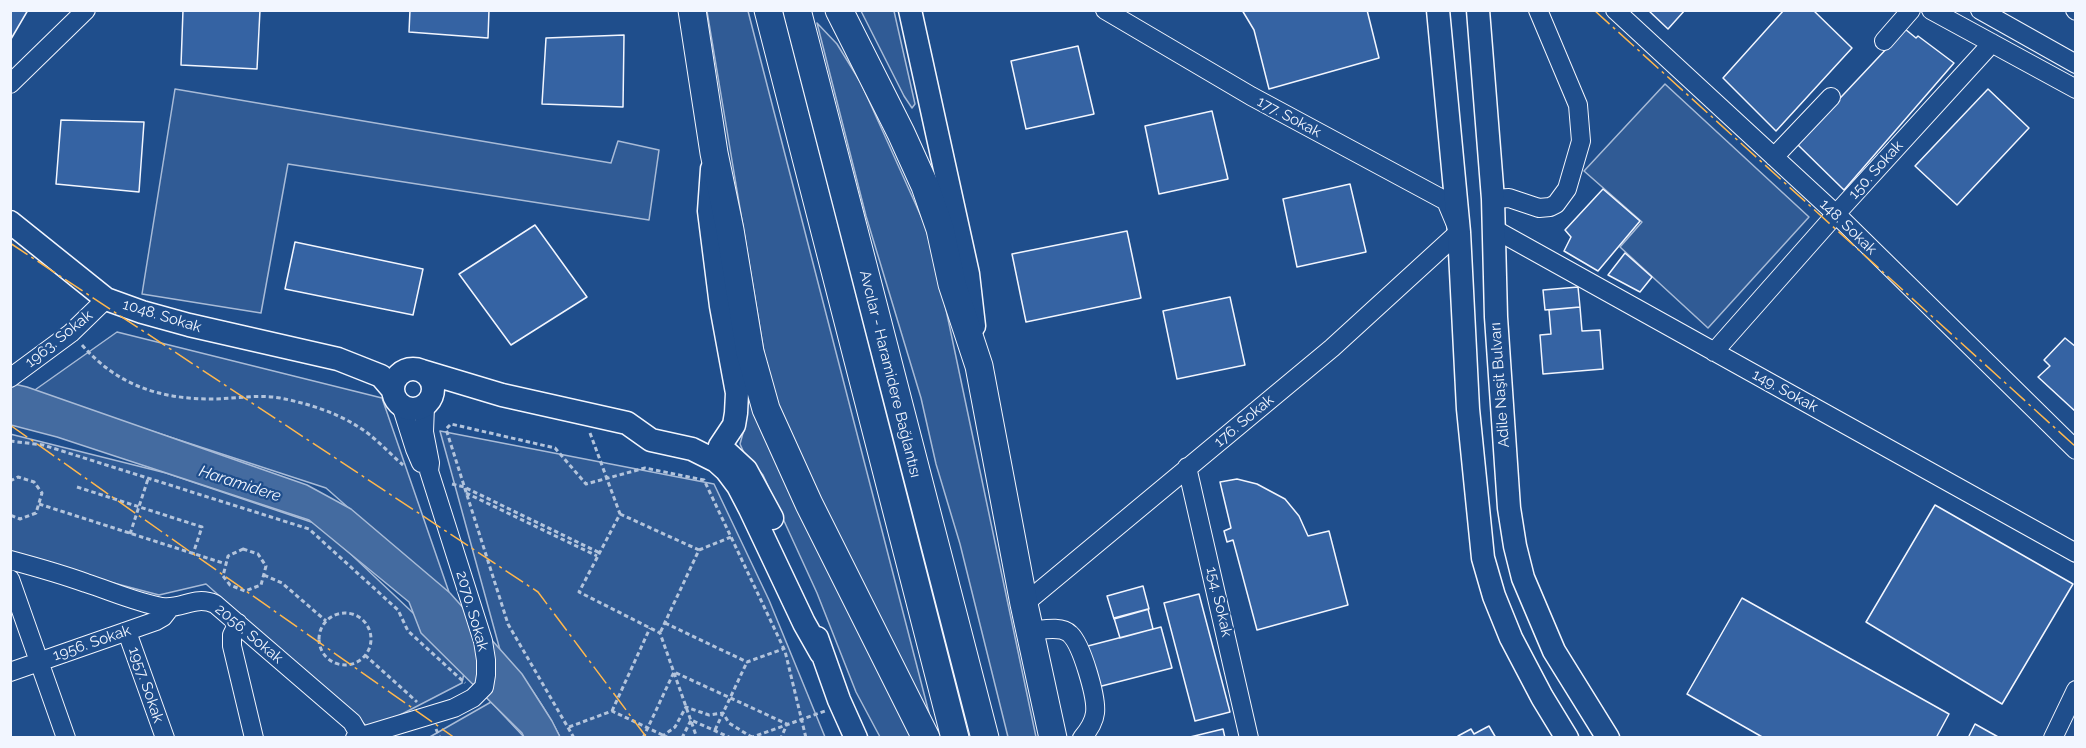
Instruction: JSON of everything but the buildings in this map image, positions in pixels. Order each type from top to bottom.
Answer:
[{"type":"highway","points":[[692,10],[714,153],[730,230],[750,352],[766,409],[809,504],[926,738]]},
{"type":"highway","name":"Avcılar - Haramidere Bağlantısı","points":[[768,10],[955,738]]},
{"type":"highway","name":"Avcılar - Haramidere Bağlantısı","points":[[797,10],[985,738]]},
{"type":"highway","points":[[839,10],[925,186],[940,229],[952,284],[979,366],[1024,604],[1053,738]]},
{"type":"main road","points":[[910,10],[968,274],[979,366]]},
{"type":"main road","points":[[1438,10],[1459,232],[1468,409],[1483,558],[1494,596],[1511,638],[1567,738]]},
{"type":"main road","name":"Adile Naşit Bulvarı","points":[[1478,10],[1493,199],[1496,317],[1502,408],[1509,508],[1515,546],[1523,578],[1554,651],[1608,738]]},
{"type":"main road","points":[[714,153],[709,211],[721,306],[737,393],[734,425],[718,453]]},
{"type":"main road","name":"1048. Sokak","points":[[10,222],[106,299],[189,325],[339,359]]},
{"type":"main road","points":[[1459,232],[1494,229]]},
{"type":"main road","points":[[339,359],[374,361],[418,370],[502,395],[627,423],[642,432],[654,428],[685,434],[746,470],[784,542],[800,582],[821,653],[856,738]]},
{"type":"main road","points":[[339,359],[381,376],[408,409],[417,409],[445,393],[502,395]]},
{"type":"main road","points":[[397,397],[395,381],[400,373],[418,370],[427,374],[432,381],[434,390],[428,403]]},
{"type":"main road","points":[[1468,409],[1502,408]]},
{"type":"street","points":[[10,84],[86,10]]},
{"type":"street","name":"177. Sokak","points":[[1105,10],[1251,96],[1446,201],[1459,232]]},
{"type":"street","points":[[1493,199],[1509,198],[1539,207],[1550,207],[1556,204],[1567,189],[1581,141],[1578,105],[1538,10]]},
{"type":"street","name":"148. Sokak","points":[[1615,10],[1836,214],[2076,450]]},
{"type":"street","points":[[1884,41],[1911,10]]},
{"type":"street","points":[[1931,10],[2076,89]]},
{"type":"street","points":[[1980,10],[2076,63]]},
{"type":"street","name":"150. Sokak","points":[[1714,352],[1992,43]]},
{"type":"street","points":[[1774,157],[1831,97]]},
{"type":"street","name":"149. Sokak","points":[[1494,229],[2076,553]]},
{"type":"street","name":"176. Sokak","points":[[1024,604],[1332,348],[1459,232]]},
{"type":"street","name":"1963. Sokak","points":[[10,378],[71,333],[106,299]]},
{"type":"street","points":[[397,397],[415,449],[430,475]]},
{"type":"street","points":[[428,403],[424,432],[430,475]]},
{"type":"street","name":"154. Sokak","points":[[1187,467],[1249,738]]},
{"type":"street","name":"2070. Sokak","points":[[430,475],[483,641],[486,675],[484,687],[478,693]]},
{"type":"street","name":"2056. Sokak","points":[[10,560],[84,582],[140,602],[170,608],[205,599],[215,603],[352,722],[357,737]]},
{"type":"street","points":[[10,579],[66,738]]},
{"type":"street","name":"1956. Sokak","points":[[10,672],[127,632],[163,617],[170,608]]},
{"type":"street","points":[[238,623],[232,635],[232,646],[254,738]]},
{"type":"street","points":[[1030,631],[1061,629],[1070,634],[1077,644],[1096,704],[1095,716],[1082,738]]},
{"type":"street","name":"1957. Sokak","points":[[127,632],[165,738]]},
{"type":"street","points":[[2053,738],[2076,690]]},
{"type":"street","points":[[357,737],[454,708],[478,693]]},
{"type":"path","points":[[71,333],[99,364],[157,394],[214,399],[249,396],[278,398],[317,408],[357,426],[416,476],[430,475],[464,487],[599,554]]},
{"type":"path","points":[[583,414],[620,514],[699,550]]},
{"type":"path","points":[[574,738],[508,624],[446,429],[451,424],[555,448],[586,484],[645,468],[704,480],[783,649],[806,738]]},
{"type":"path","points":[[10,441],[43,446],[309,529],[398,610],[408,631],[478,693]]},
{"type":"path","points":[[10,481],[18,477],[34,482],[42,493],[36,513],[20,519],[10,515]]},
{"type":"path","points":[[130,534],[148,479]]},
{"type":"path","points":[[77,487],[202,526],[193,554]]},
{"type":"path","points":[[466,493],[599,554]]},
{"type":"path","points":[[39,504],[226,564]]},
{"type":"path","points":[[620,514],[579,592],[660,633],[698,738]]},
{"type":"path","points":[[660,633],[699,550],[731,537]]},
{"type":"path","points":[[243,549],[258,554],[266,566],[261,585],[245,591],[230,585],[223,576],[226,564],[228,556],[243,549]]},
{"type":"path","points":[[264,575],[282,583],[326,621]]},
{"type":"path","points":[[342,613],[351,614],[365,622],[371,637],[365,655],[355,663],[347,665],[331,661],[324,654],[319,638],[326,621],[342,613]]},
{"type":"path","points":[[665,623],[747,662]]},
{"type":"path","points":[[569,727],[612,711],[650,628]]},
{"type":"path","points":[[715,730],[747,662],[783,649]]},
{"type":"path","points":[[365,655],[417,702]]},
{"type":"path","points":[[674,672],[787,724]]},
{"type":"path","points":[[643,738],[674,672]]},
{"type":"path","points":[[723,713],[729,723],[752,737],[841,705]]},
{"type":"path","points":[[686,707],[709,715],[723,713]]},
{"type":"path","points":[[664,736],[675,728],[686,707]]},
{"type":"path","points":[[612,711],[669,738]]},
{"type":"path","points":[[691,720],[731,738]]},
{"type":"path","points":[[682,738],[691,720]]},
{"type":"path","points":[[781,738],[787,724]]},
{"type":"shaded area","points":[[707,11],[748,11],[929,713],[891,649],[784,427],[768,376]]},
{"type":"shaded area","points":[[861,11],[894,11],[915,104],[912,108],[904,96]]},
{"type":"shaded area","points":[[817,23],[837,44],[861,83],[925,225],[940,281],[1036,737],[1008,737],[960,544],[936,464],[921,398],[866,216]]},
{"type":"shaded area","points":[[1665,84],[1809,217],[1708,328],[1620,247],[1642,222],[1584,171]]},
{"type":"shaded area","points":[[175,89],[611,163],[618,141],[659,150],[649,220],[288,164],[261,313],[142,294]]},
{"type":"shaded area","points":[[117,332],[382,398],[451,598],[326,488],[32,392]]},
{"type":"shaded area","points":[[748,391],[917,737],[880,737],[856,692],[817,593],[763,475],[744,453],[740,444],[746,422]]},
{"type":"shaded area","points":[[440,431],[714,484],[769,600],[825,737],[560,737],[533,692],[500,650]]},
{"type":"shaded area","points":[[10,434],[166,473],[320,525],[466,663],[462,683],[371,730],[206,584],[159,595],[11,556]]},
{"type":"shaded area","points":[[491,702],[524,737],[428,738]]},
{"type":"water","name":"Haramidere","points":[[10,383],[307,485],[351,509],[450,593],[522,674],[560,737],[524,737],[421,633],[409,602],[309,520],[57,437],[11,425]]},
{"type":"power","points":[[1594,10],[2076,447]]},
{"type":"power","points":[[10,243],[538,592],[647,738]]},
{"type":"power","points":[[10,425],[455,738]]}]
